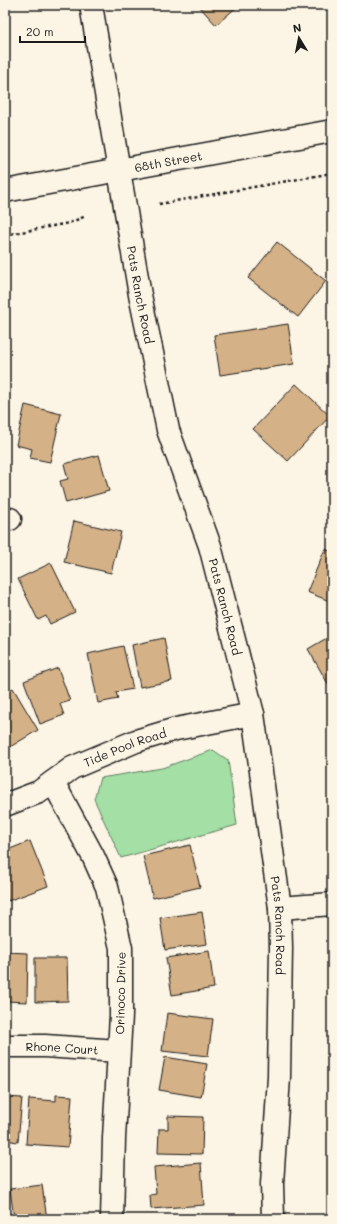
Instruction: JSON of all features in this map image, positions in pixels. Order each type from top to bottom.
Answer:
[{"type":"street","name":"Pats Ranch Road","points":[[91,5],[140,295],[168,430],[210,546],[253,714],[280,908],[281,948],[279,1077],[272,1184],[273,1219]]},
{"type":"street","name":"68th Street","points":[[5,191],[332,131]]},
{"type":"street","name":"Tide Pool Road","points":[[5,805],[39,792],[72,768],[136,741],[176,729],[253,714]]},
{"type":"street","name":"Orinoco Drive","points":[[53,782],[94,856],[106,887],[121,948],[121,1015],[118,1051],[112,1219]]},
{"type":"street","points":[[280,908],[332,904]]},
{"type":"street","name":"Rhone Court","points":[[5,1046],[46,1046],[118,1051]]},
{"type":"path","points":[[159,204],[332,173]]},
{"type":"path","points":[[5,235],[69,222],[86,216]]},
{"type":"green space","points":[[213,750],[228,760],[237,825],[121,858],[94,799],[100,778],[162,768]]},
{"type":"building","points":[[198,5],[239,5],[216,25]]},
{"type":"building","points":[[295,5],[332,5],[332,6],[296,10]]},
{"type":"building","points":[[277,242],[326,281],[298,317],[248,278]]},
{"type":"building","points":[[288,324],[294,364],[220,375],[214,335]]},
{"type":"building","points":[[296,384],[330,416],[288,461],[253,429]]},
{"type":"building","points":[[25,405],[61,414],[50,462],[30,458],[32,449],[16,445]]},
{"type":"building","points":[[99,455],[109,491],[66,503],[60,481],[68,479],[64,464]]},
{"type":"building","points":[[74,521],[121,532],[111,573],[64,562]]},
{"type":"building","points":[[325,549],[332,552],[332,602],[307,592]]},
{"type":"building","points":[[51,563],[75,612],[50,624],[46,616],[38,620],[18,579]]},
{"type":"building","points":[[332,635],[332,689],[331,689],[308,649]]},
{"type":"building","points":[[164,638],[172,681],[140,687],[132,645]]},
{"type":"building","points":[[123,646],[133,689],[116,692],[118,699],[98,703],[88,654]]},
{"type":"building","points":[[58,668],[70,701],[60,704],[64,715],[40,724],[24,681]]},
{"type":"building","points":[[13,688],[38,730],[5,750],[5,693]]},
{"type":"building","points":[[30,841],[48,886],[8,901],[5,893],[5,851]]},
{"type":"building","points":[[190,845],[200,887],[153,898],[143,856]]},
{"type":"building","points":[[202,912],[207,944],[165,950],[160,918]]},
{"type":"building","points":[[209,951],[214,988],[172,995],[166,958]]},
{"type":"building","points":[[5,952],[28,953],[27,1002],[5,1001]]},
{"type":"building","points":[[35,958],[67,958],[68,1001],[35,1002]]},
{"type":"building","points":[[167,1013],[213,1019],[208,1056],[162,1051]]},
{"type":"building","points":[[165,1057],[207,1064],[201,1097],[159,1090]]},
{"type":"building","points":[[56,1095],[72,1096],[68,1147],[26,1144],[29,1099],[56,1101]]},
{"type":"building","points":[[5,1097],[22,1098],[18,1142],[5,1140]]},
{"type":"building","points":[[168,1116],[203,1117],[202,1154],[158,1153],[159,1129],[168,1129]]},
{"type":"building","points":[[201,1163],[204,1205],[151,1209],[150,1195],[156,1194],[154,1167]]},
{"type":"building","points":[[42,1185],[47,1219],[14,1219],[10,1189]]},
{"type":"building","points":[[325,1214],[332,1214],[332,1219],[325,1219]]}]
